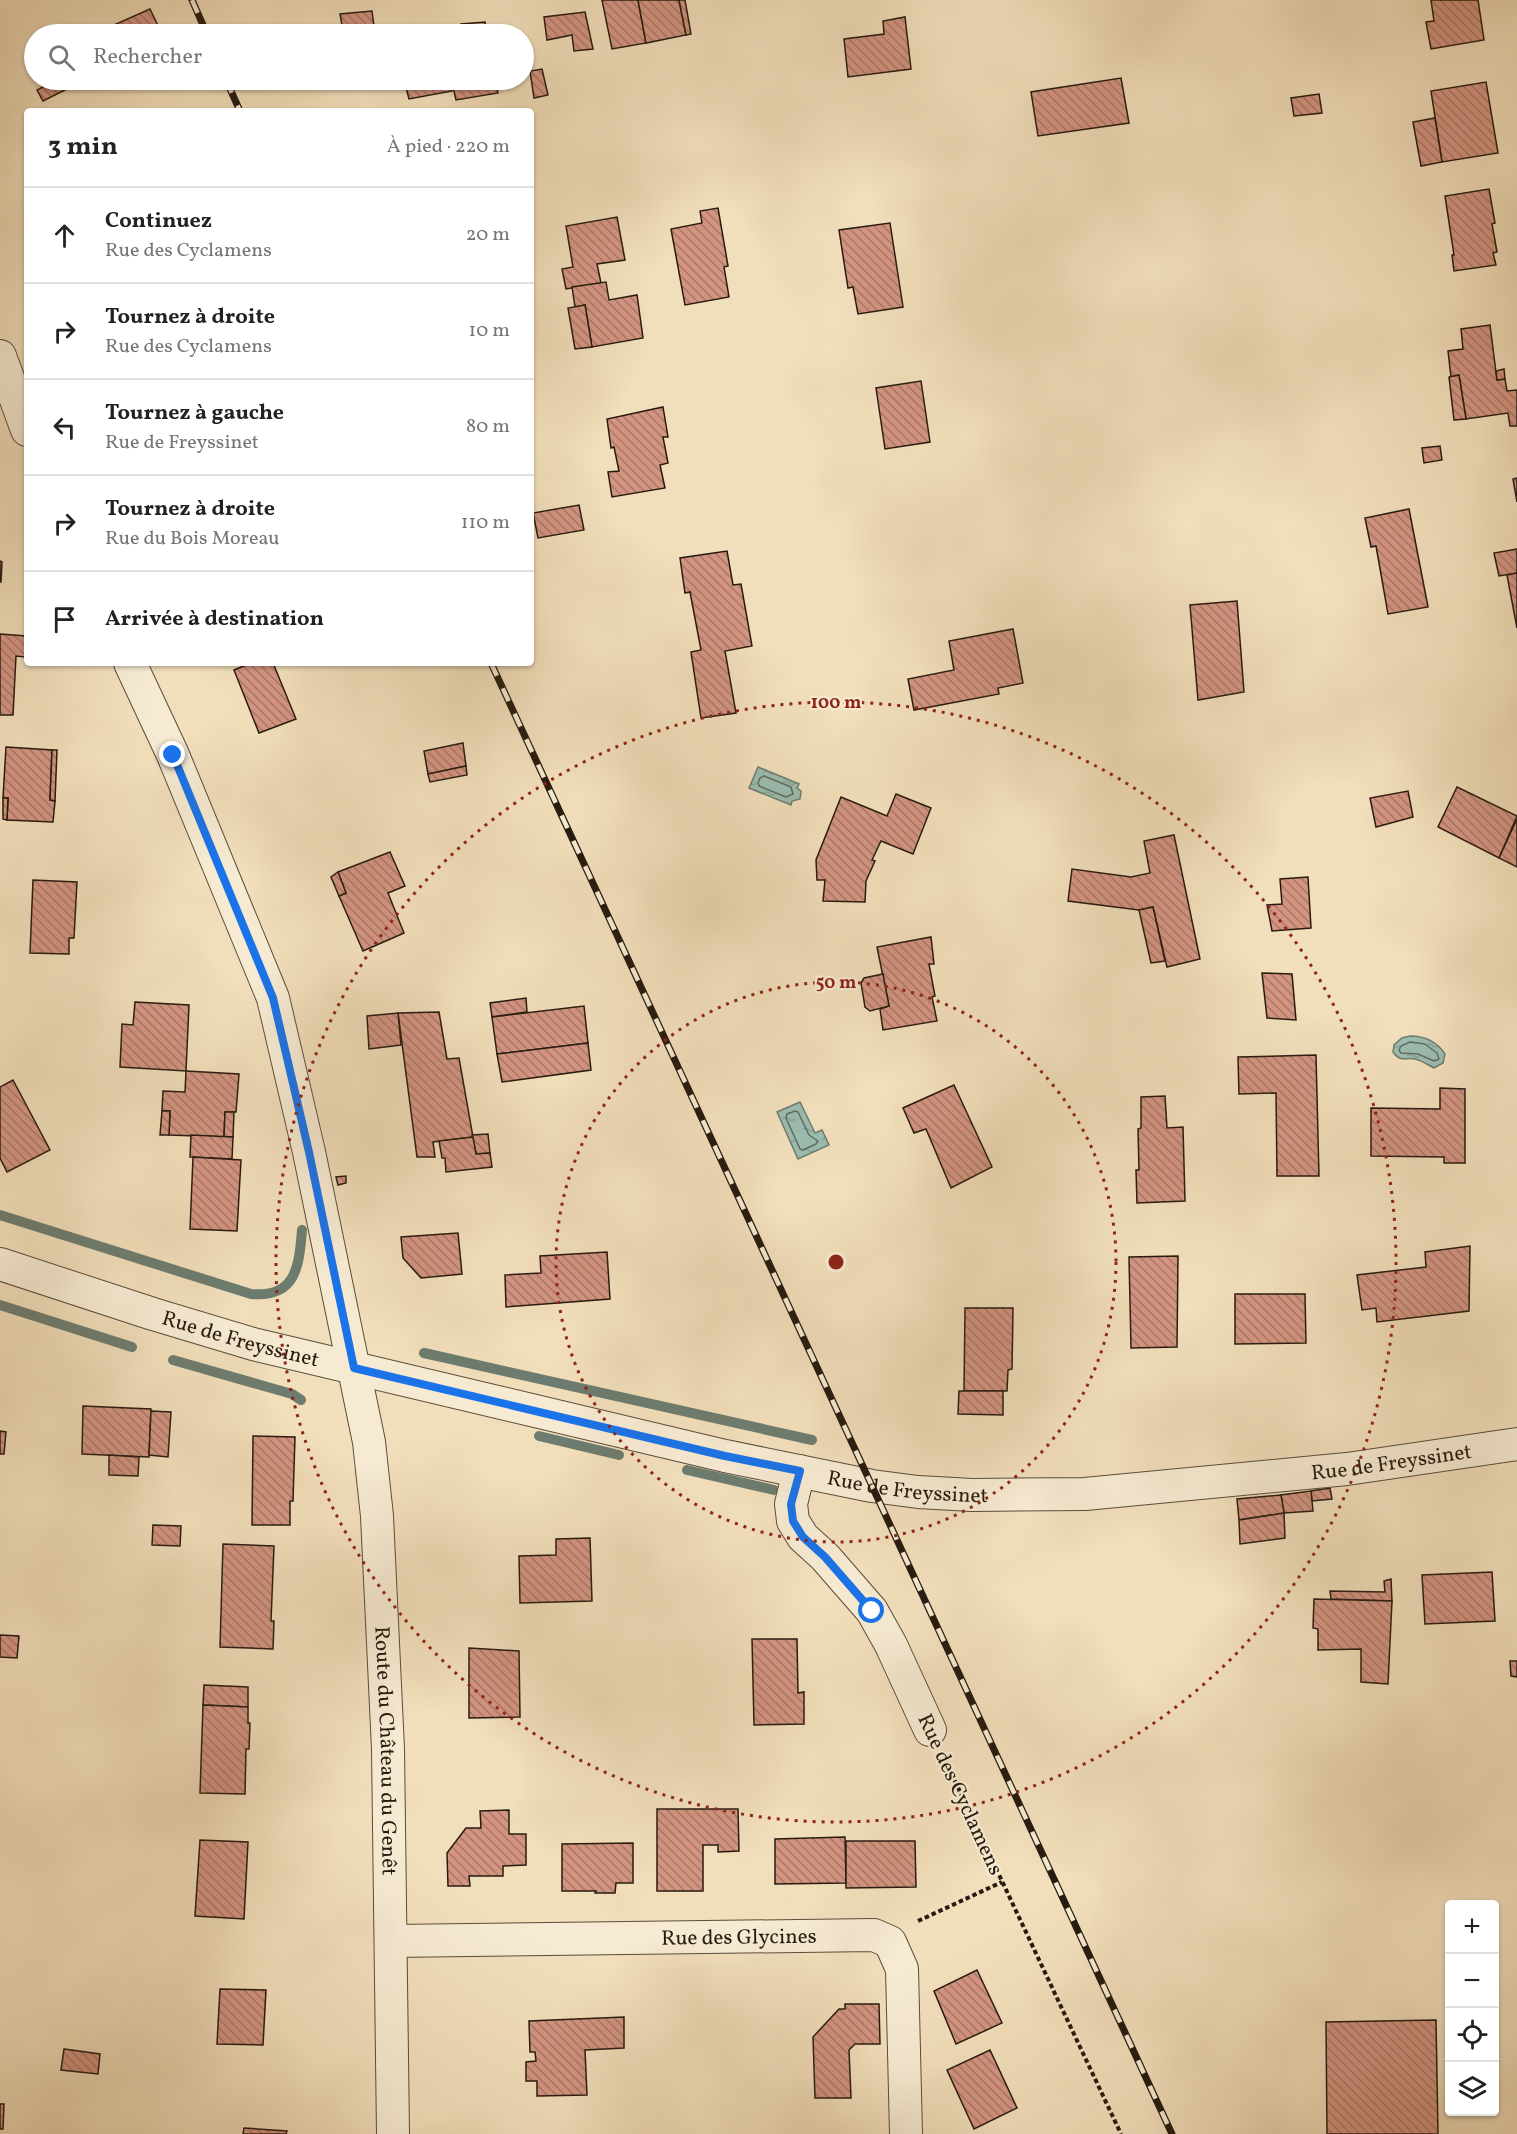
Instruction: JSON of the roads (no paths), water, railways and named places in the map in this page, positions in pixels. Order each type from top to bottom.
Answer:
[{"type":"street","points":[[0,356],[24,422]]},
{"type":"street","name":"Route du Château du Genêt","points":[[131,666],[173,755],[273,998],[306,1140],[369,1442],[377,1516],[388,1749],[393,2134]]},
{"type":"street","name":"Rue de Freyssinet","points":[[0,1264],[253,1344],[714,1453],[872,1486],[918,1492],[972,1495],[1085,1494],[1347,1469],[1517,1444]]},
{"type":"street","name":"Rue des Cyclamens","points":[[800,1471],[791,1504],[793,1521],[803,1537],[825,1557],[872,1611],[891,1645],[930,1730]]},
{"type":"street","name":"Rue des Glycines","points":[[391,1941],[874,1935],[890,1942],[902,1969],[906,2134]]},
{"type":"water","points":[[758,767],[799,784],[797,788],[801,791],[800,799],[792,801],[791,805],[749,788]]},
{"type":"water","points":[[1420,1037],[1438,1046],[1445,1054],[1443,1063],[1434,1068],[1417,1060],[1401,1059],[1396,1055],[1393,1052],[1394,1045],[1402,1038]]},
{"type":"water","points":[[800,1102],[815,1133],[822,1130],[829,1145],[798,1159],[777,1112]]},
{"type":"waterway","points":[[0,1215],[251,1294],[278,1291],[286,1285],[296,1268],[302,1230]]},
{"type":"waterway","points":[[0,1305],[132,1347]]},
{"type":"waterway","points":[[424,1353],[812,1440]]},
{"type":"waterway","points":[[173,1360],[292,1394],[301,1400]]},
{"type":"waterway","points":[[539,1436],[619,1455]]},
{"type":"waterway","points":[[687,1470],[774,1490]]},
{"type":"railway","points":[[192,0],[203,24]]},
{"type":"railway","points":[[231,90],[239,108]]},
{"type":"railway","points":[[492,666],[1172,2134]]}]
